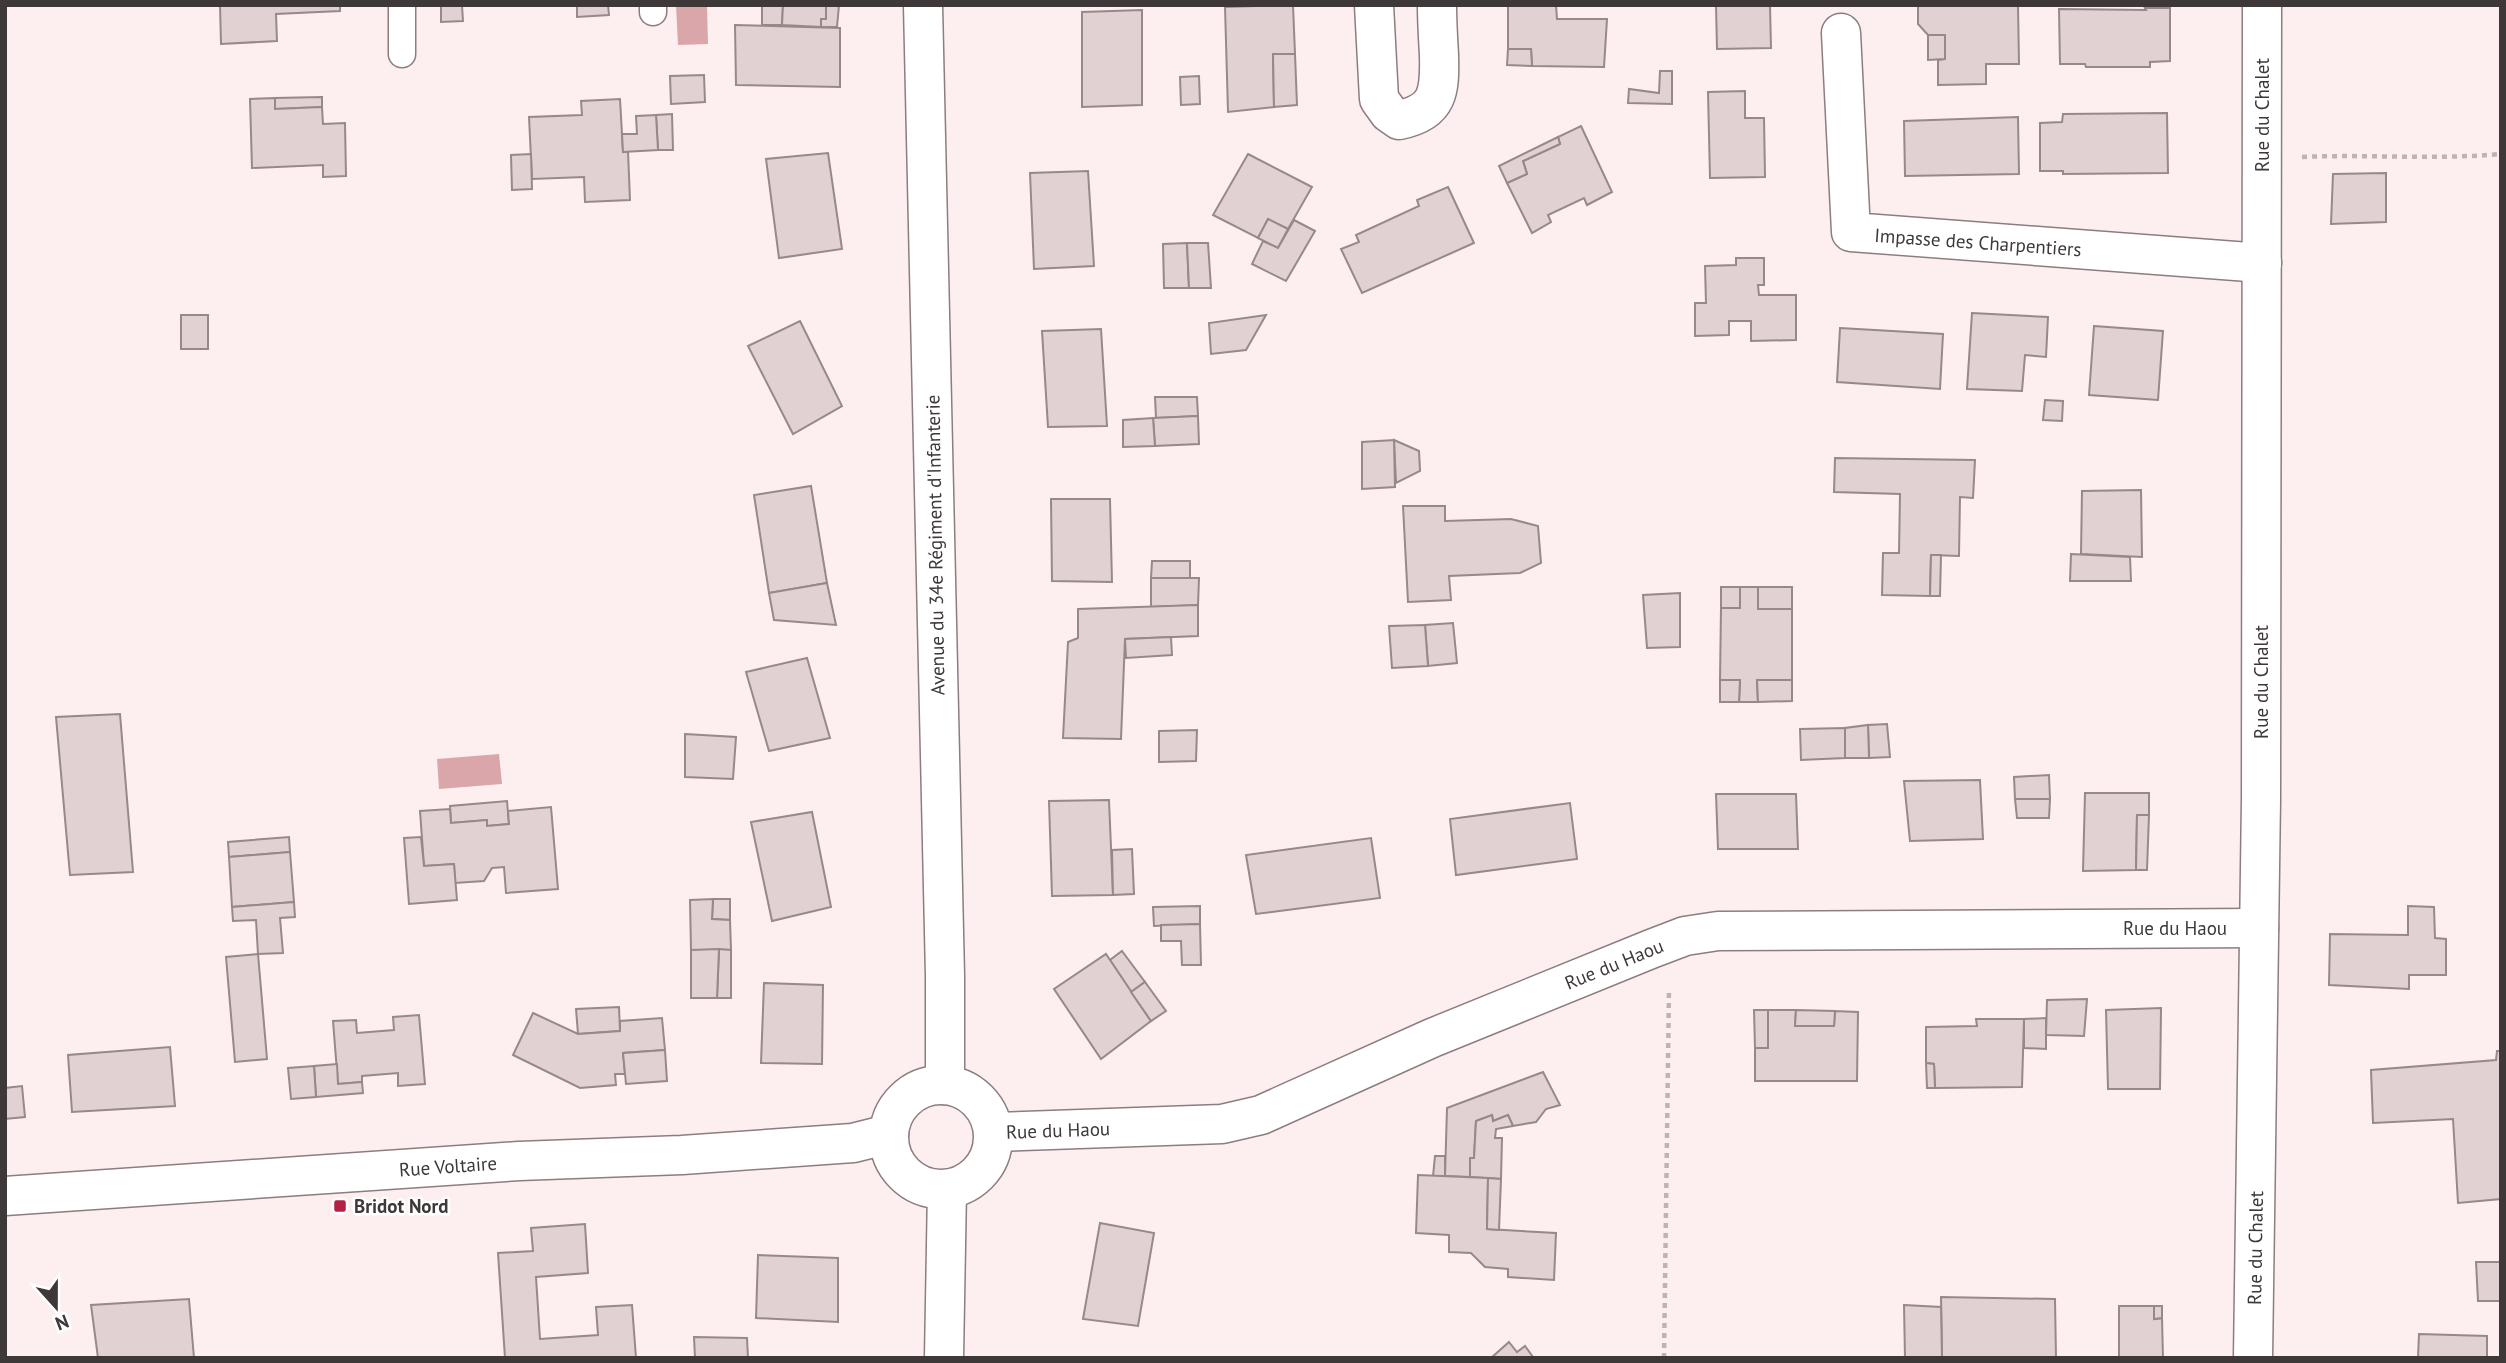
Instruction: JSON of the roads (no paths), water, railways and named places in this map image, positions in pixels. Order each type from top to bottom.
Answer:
[{"type":"street","name":"Avenue du 34e Régiment d'Infanterie","points":[[923,5],[945,975],[944,1085]]},
{"type":"street","points":[[1374,5],[1379,99],[1389,113],[1399,120],[1416,116],[1432,104],[1440,87],[1437,5]]},
{"type":"street","name":"Rue du Chalet","points":[[2253,1358],[2259,928],[2262,5]]},
{"type":"street","name":"Impasse des Charpentiers","points":[[1841,33],[1851,232],[2262,263]]},
{"type":"street","name":"Rue du Haou","points":[[994,1132],[1222,1124],[1261,1115],[1432,1038],[1685,936],[1718,931],[2259,928]]},
{"type":"street","points":[[944,1085],[963,1089],[978,1100],[989,1115],[994,1132],[992,1153],[983,1169],[964,1184],[947,1189],[920,1185],[905,1175],[891,1151],[889,1134],[896,1110],[908,1096],[926,1087],[944,1085]]},
{"type":"street","name":"Rue Voltaire","points":[[5,1196],[519,1161],[853,1143],[889,1134]]},
{"type":"street","points":[[944,1358],[947,1189]]},
{"type":"lane","points":[[402,5],[402,54]]},
{"type":"place","name":"Bridot Nord","points":[[340,1206]]}]
